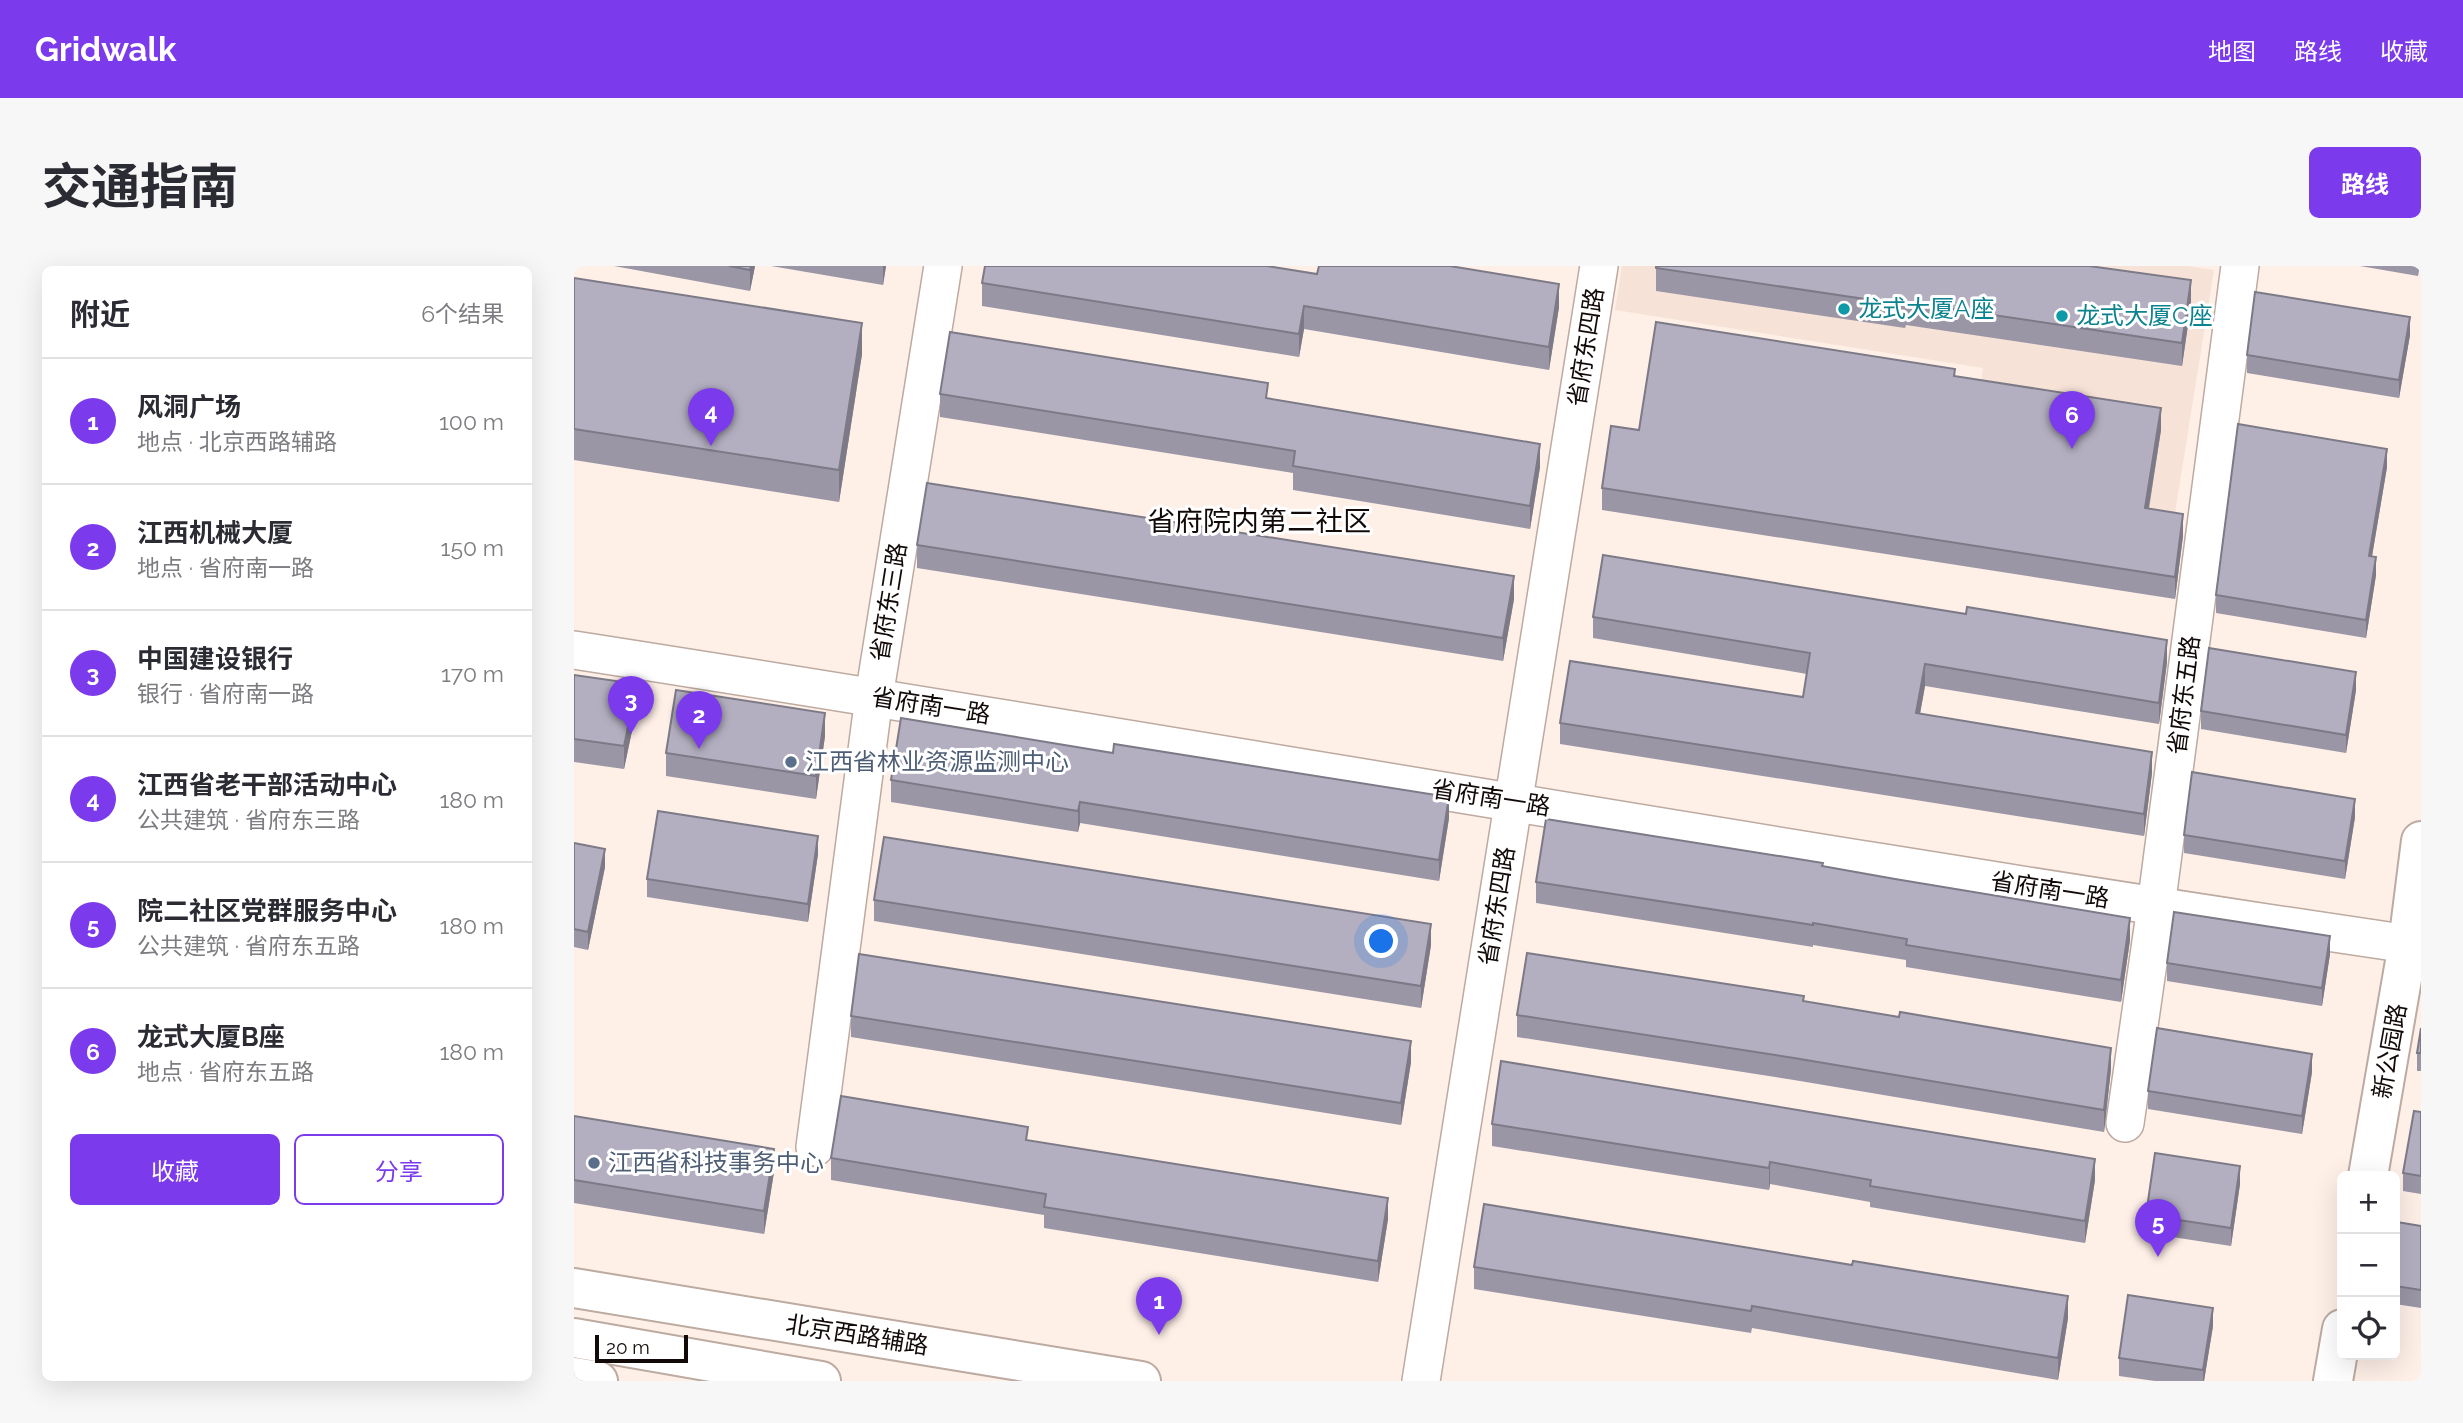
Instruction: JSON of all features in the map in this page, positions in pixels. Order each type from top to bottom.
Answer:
[{"type":"main road","name":"新公园路","points":[[2369,1171],[2408,944],[2421,841]]},
{"type":"main road","name":"北京西路辅路","points":[[574,1288],[1141,1381]]},
{"type":"main road","points":[[574,1338],[821,1381]]},
{"type":"main road","points":[[2333,1381],[2337,1358]]},
{"type":"main road","points":[[574,1377],[598,1381]]},
{"type":"street","name":"省府东三路","points":[[815,1147],[874,697],[943,266]]},
{"type":"street","name":"省府东四路","points":[[1421,1381],[1599,266]]},
{"type":"street","name":"省府东五路","points":[[2125,1123],[2240,266]]},
{"type":"street","name":"省府南一路","points":[[574,650],[2156,907],[2408,944]]},
{"type":"shaded area","points":[[1622,266],[2188,266],[2214,270],[2175,513],[1966,480],[1983,368],[1615,310]]},
{"type":"building","points":[[729,266],[751,266],[750,270]]},
{"type":"building","points":[[985,266],[1267,266],[1317,274],[1319,266],[1450,266],[1559,284],[1549,347],[1304,306],[1299,334],[982,283]]},
{"type":"building","points":[[1656,266],[2089,266],[2191,280],[2182,343],[1906,302],[1905,305]]},
{"type":"building","points":[[574,278],[862,323],[839,470],[574,429]]},
{"type":"building","points":[[2255,292],[2410,317],[2399,380],[2247,355]]},
{"type":"building","points":[[1656,322],[1955,369],[1954,376],[2161,408],[2145,508],[2183,514],[2175,577],[1602,488],[1611,426],[1639,430]]},
{"type":"building","points":[[950,332],[1268,383],[1266,398],[1540,444],[1530,506],[1293,466],[1295,451],[940,394]]},
{"type":"building","points":[[2238,424],[2387,449],[2369,556],[2376,557],[2366,620],[2216,595]]},
{"type":"building","points":[[927,483],[1514,576],[1503,638],[917,545]]},
{"type":"building","points":[[1603,555],[1966,614],[1967,607],[2167,640],[2159,703],[1925,664],[1916,713],[2152,752],[2144,814],[1560,723],[1570,661],[1803,697],[1810,653],[1593,617]]},
{"type":"building","points":[[2209,648],[2356,672],[2346,735],[2201,711]]},
{"type":"building","points":[[574,675],[637,684],[624,746],[574,739]]},
{"type":"building","points":[[676,690],[825,713],[816,776],[666,753]]},
{"type":"building","points":[[901,718],[1113,753],[1114,744],[1449,797],[1439,860],[1080,802],[1078,811],[891,780]]},
{"type":"building","points":[[2192,772],[2355,799],[2345,861],[2184,835]]},
{"type":"building","points":[[658,811],[818,836],[808,904],[647,879]]},
{"type":"building","points":[[1546,819],[1823,863],[1822,866],[2130,918],[2121,980],[1906,945],[1907,939],[1813,923],[1536,882]]},
{"type":"building","points":[[884,837],[1431,924],[1421,986],[874,900]]},
{"type":"building","points":[[574,843],[605,849],[588,932],[574,929]]},
{"type":"building","points":[[2174,912],[2330,936],[2322,988],[2167,963]]},
{"type":"building","points":[[1527,953],[1804,996],[1803,1001],[1899,1017],[1900,1012],[2111,1048],[2104,1110],[1517,1015]]},
{"type":"building","points":[[859,954],[1411,1041],[1401,1103],[851,1016]]},
{"type":"building","points":[[2157,1028],[2312,1054],[2302,1116],[2148,1091]]},
{"type":"building","points":[[2421,1028],[2421,1053],[2417,1053]]},
{"type":"building","points":[[1501,1061],[2095,1159],[2085,1221],[1870,1186],[1871,1180],[1770,1162],[1769,1168],[1492,1124]]},
{"type":"building","points":[[841,1096],[1028,1127],[1026,1140],[1388,1198],[1378,1261],[1044,1207],[1046,1194],[831,1158]]},
{"type":"building","points":[[2414,1111],[2421,1112],[2421,1176],[2403,1173]]},
{"type":"building","points":[[574,1116],[774,1149],[764,1211],[574,1180]]},
{"type":"building","points":[[2155,1153],[2240,1166],[2231,1228],[2146,1215]]},
{"type":"building","points":[[1484,1204],[1852,1265],[1853,1261],[2068,1296],[2058,1358],[1752,1306],[1751,1311],[1474,1267]]},
{"type":"building","points":[[2400,1222],[2421,1226],[2421,1290],[2400,1287]]},
{"type":"building","points":[[2128,1295],[2213,1308],[2203,1370],[2119,1358]]},
{"type":"place","name":"龙式大厦A座","points":[[1844,309]]},
{"type":"place","name":"龙式大厦C座","points":[[2062,316]]},
{"type":"place","name":"江西省老干部活动中心","points":[[711,446]]},
{"type":"place","name":"龙式大厦B座","points":[[2072,449]]},
{"type":"place","name":"中国建设银行","points":[[631,734]]},
{"type":"place","name":"江西机械大厦","points":[[699,749]]},
{"type":"place","name":"江西省林业资源监测中心","points":[[791,762]]},
{"type":"place","name":"江西省科技事务中心","points":[[594,1163]]},
{"type":"place","name":"院二社区党群服务中心","points":[[2158,1257]]},
{"type":"place","name":"风洞广场","points":[[1159,1335]]},
{"type":"district","name":"省府院内第二社区","points":[[1259,521]]}]
